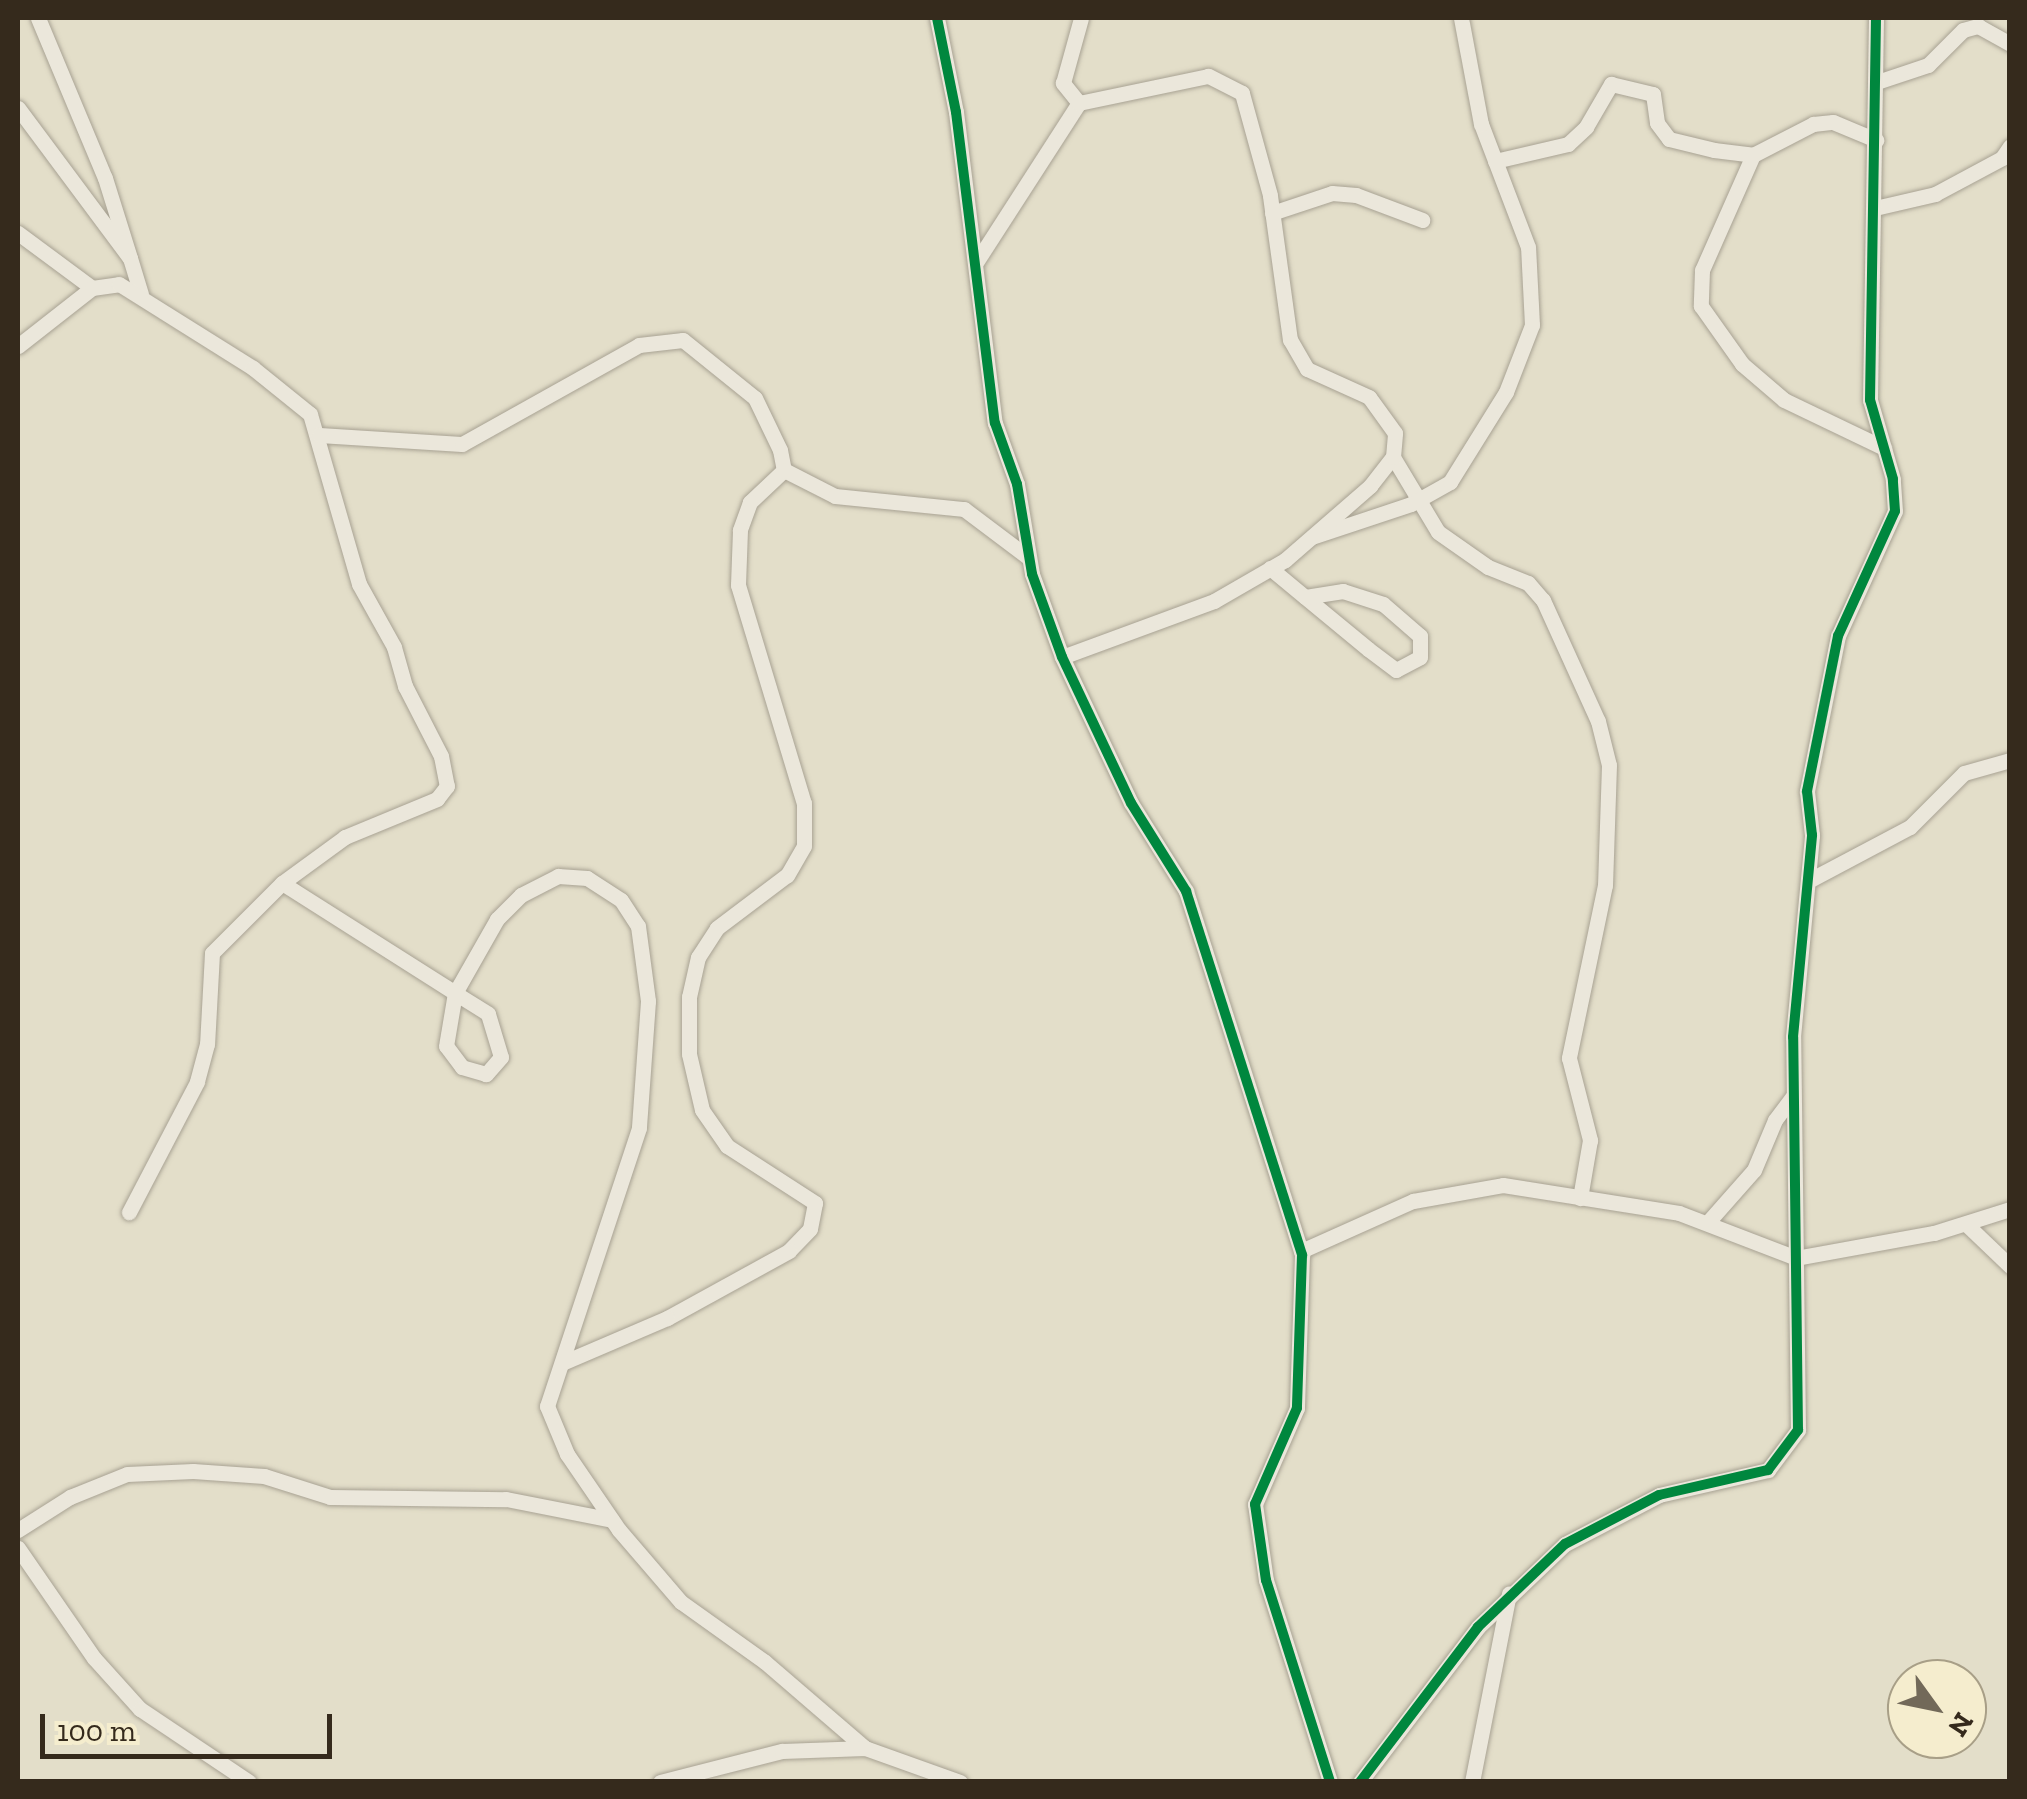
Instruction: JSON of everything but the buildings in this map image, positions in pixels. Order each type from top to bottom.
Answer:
[{"type":"street","points":[[38,18],[105,178],[141,294]]},
{"type":"street","points":[[937,18],[977,261],[995,423],[1017,484],[1029,558],[1062,658],[1131,803],[1186,892],[1301,1251],[1297,1408],[1255,1504],[1266,1580],[1330,1782]]},
{"type":"street","points":[[1078,103],[1063,84],[1081,18]]},
{"type":"street","points":[[1304,539],[1419,500],[1450,482],[1506,392],[1532,325],[1528,247],[1480,124],[1461,18]]},
{"type":"street","points":[[1360,1782],[1420,1695],[1509,1594],[1565,1544],[1660,1495],[1768,1470],[1784,1455],[1798,1430],[1793,1096],[1798,942],[1808,881],[1807,792],[1838,636],[1895,511],[1884,448],[1870,400],[1876,18]]},
{"type":"street","points":[[1877,82],[1928,65],[1963,30],[1978,26],[2010,44]]},
{"type":"street","points":[[977,261],[1078,103],[1147,84],[1208,76],[1224,81],[1242,93],[1272,212],[1290,340],[1308,369],[1369,398],[1387,414],[1396,433],[1392,457],[1370,486],[1270,568],[1214,601],[1062,658]]},
{"type":"street","points":[[1495,161],[1568,144],[1586,127],[1611,84],[1653,94],[1657,123],[1668,139],[1753,155],[1823,123],[1876,140]]},
{"type":"street","points":[[18,108],[130,258]]},
{"type":"street","points":[[1753,155],[1702,270],[1701,306],[1742,364],[1784,400],[1884,448]]},
{"type":"street","points":[[1875,208],[1911,204],[2006,158]]},
{"type":"street","points":[[1272,212],[1344,194],[1422,220]]},
{"type":"street","points":[[18,233],[92,288]]},
{"type":"street","points":[[18,346],[92,288],[119,284],[141,294],[290,394],[319,435],[359,584],[394,647],[447,786],[437,800],[345,837],[282,883],[212,953],[207,1044],[197,1082],[129,1212]]},
{"type":"street","points":[[319,435],[462,444],[639,345],[683,340],[755,398],[771,423],[784,470],[836,496],[924,500],[964,509],[1029,558]]},
{"type":"street","points":[[1392,457],[1438,532],[1488,567],[1528,584],[1543,600],[1592,702],[1605,748],[1605,885],[1569,1058],[1590,1140],[1580,1198]]},
{"type":"street","points":[[562,1363],[666,1318],[789,1250],[810,1229],[815,1203],[726,1146],[702,1110],[689,1054],[689,997],[698,957],[716,928],[787,876],[804,846],[804,803],[738,585],[740,530],[750,502],[784,470]]},
{"type":"street","points":[[1270,568],[1305,597],[1396,670],[1420,657],[1420,636],[1383,604],[1343,591],[1305,597]]},
{"type":"street","points":[[1808,881],[1910,827],[1964,773],[2010,760]]},
{"type":"street","points":[[282,883],[455,993],[488,1014],[501,1041],[494,1070],[471,1072],[446,1046],[455,993],[497,919],[520,896],[558,876],[587,878],[622,900],[638,926],[648,1002],[639,1128],[547,1406],[567,1454],[612,1520],[681,1602],[764,1662],[865,1748],[960,1782]]},
{"type":"street","points":[[1708,1222],[1754,1170],[1793,1096]]},
{"type":"street","points":[[1301,1251],[1413,1201],[1467,1188],[1503,1185],[1708,1222],[1796,1258],[1966,1224],[2010,1209]]},
{"type":"street","points":[[1966,1224],[2010,1266]]},
{"type":"street","points":[[18,1530],[70,1496],[128,1474],[193,1470],[264,1476],[330,1497],[506,1499],[612,1520]]},
{"type":"street","points":[[18,1548],[94,1658],[140,1709],[248,1782]]},
{"type":"street","points":[[1472,1782],[1509,1594]]},
{"type":"street","points":[[660,1782],[782,1751],[865,1748]]},
{"type":"cycle path","points":[[937,18],[956,112],[995,423],[1017,484],[1032,574],[1062,657],[1131,803],[1186,891],[1302,1255],[1297,1408],[1255,1504],[1266,1580],[1330,1782]]},
{"type":"cycle path","points":[[1360,1782],[1478,1627],[1565,1544],[1659,1495],[1768,1470],[1798,1430],[1793,1037],[1812,835],[1807,791],[1838,636],[1895,511],[1893,479],[1870,400],[1876,18]]}]
